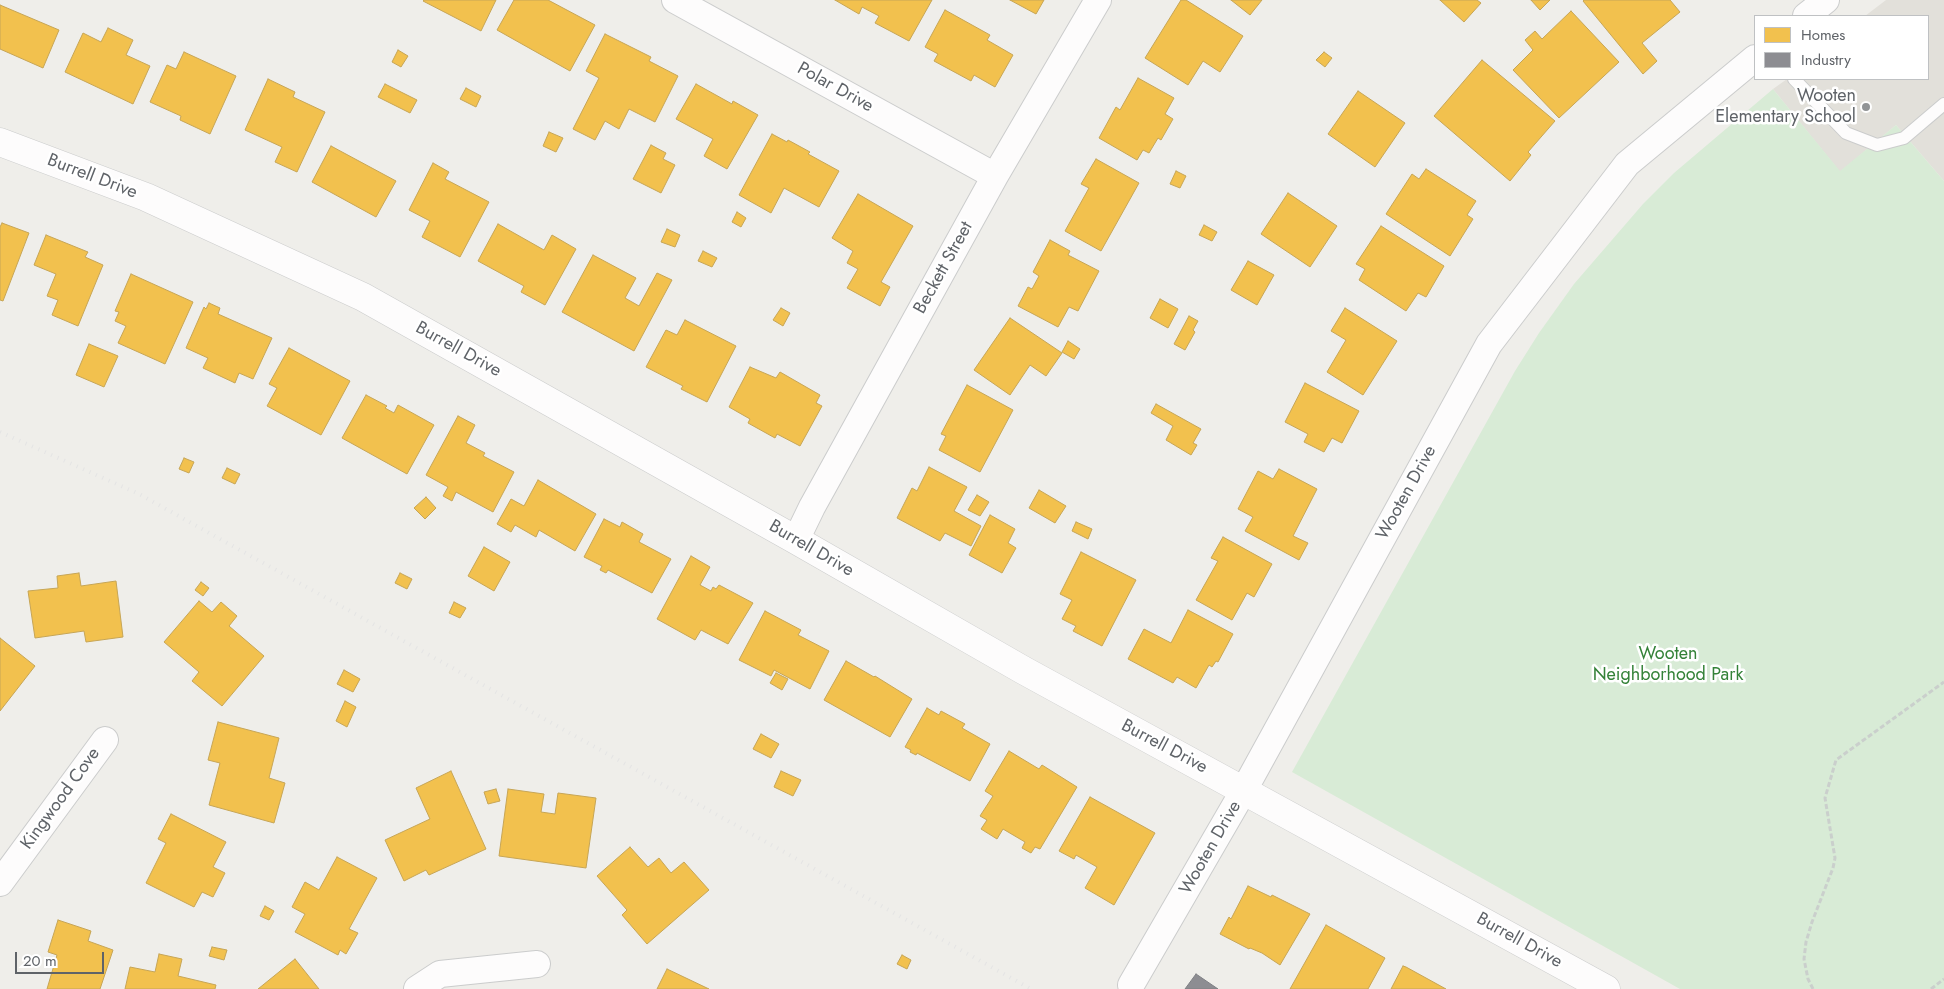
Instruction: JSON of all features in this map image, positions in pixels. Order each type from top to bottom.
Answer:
[{"type":"street","name":"Polar Drive","points":[[675,0],[995,176]]},
{"type":"street","name":"Beckett Street","points":[[796,540],[817,498],[995,176],[1098,0]]},
{"type":"street","points":[[1807,15],[1826,0]]},
{"type":"street","name":"Wooten Drive","points":[[1131,985],[1244,790],[1489,344],[1627,164],[1754,59]]},
{"type":"street","name":"Burrell Drive","points":[[0,142],[146,197],[363,297],[1023,670],[1606,989]]},
{"type":"street","name":"Kingwood Cove","points":[[0,883],[104,740]]},
{"type":"street","points":[[417,989],[440,974],[537,964]]},
{"type":"lane","points":[[1795,80],[1846,133],[1877,145],[1904,138],[1944,104]]},
{"type":"path","points":[[1813,989],[1808,978],[1804,959],[1806,942],[1812,922],[1833,868],[1834,858],[1825,798],[1836,760],[1944,682]]},
{"type":"path","points":[[1931,989],[1944,979]]},
{"type":"shaded area","name":"Wooten Elementary School","points":[[1886,0],[1944,0],[1944,181],[1896,125],[1840,172],[1773,89],[1786,80],[1929,80],[1929,15],[1866,15]]},
{"type":"green space","name":"Wooten Neighborhood Park","points":[[1773,89],[1840,171],[1896,125],[1944,181],[1944,989],[1680,989],[1292,772],[1515,371],[1539,333],[1574,284],[1643,204],[1674,173]]},
{"type":"building: Homes","points":[[424,0],[496,0],[481,31]]},
{"type":"building: Homes","points":[[514,0],[548,0],[595,25],[570,71],[497,30]]},
{"type":"building: Homes","points":[[835,0],[932,0],[909,41],[875,23],[879,16],[862,7],[859,14]]},
{"type":"building: Homes","points":[[1010,0],[1044,0],[1036,14]]},
{"type":"building: Homes","points":[[1181,0],[1186,0],[1243,36],[1220,72],[1203,61],[1188,85],[1145,58]]},
{"type":"building: Homes","points":[[1231,0],[1262,0],[1250,15]]},
{"type":"building: Homes","points":[[1440,0],[1477,0],[1481,3],[1464,22]]},
{"type":"building: Homes","points":[[1531,0],[1550,0],[1540,10]]},
{"type":"building: Homes","points":[[1584,0],[1670,0],[1680,12],[1642,43],[1657,61],[1643,74]]},
{"type":"building: Homes","points":[[0,5],[59,30],[43,68],[0,49]]},
{"type":"building: Homes","points":[[945,10],[990,35],[987,40],[1013,55],[995,87],[974,75],[971,81],[934,61],[938,54],[925,47]]},
{"type":"building: Homes","points":[[1571,11],[1619,62],[1559,118],[1513,70],[1533,50],[1525,40],[1535,31],[1542,39]]},
{"type":"building: Homes","points":[[108,28],[133,40],[126,55],[150,66],[133,104],[65,72],[83,33],[101,42]]},
{"type":"building: Homes","points":[[605,34],[651,57],[649,61],[678,76],[655,122],[629,109],[619,129],[605,121],[595,140],[573,129],[599,78],[586,71]]},
{"type":"building: Homes","points":[[398,50],[408,56],[401,67],[392,62]]},
{"type":"building: Homes","points":[[184,52],[236,76],[210,134],[180,120],[181,116],[150,102],[167,65],[176,69]]},
{"type":"building: Homes","points":[[1324,52],[1332,58],[1325,67],[1316,60]]},
{"type":"building: Homes","points":[[1482,60],[1555,121],[1528,152],[1531,155],[1510,181],[1434,116]]},
{"type":"building: Homes","points":[[1138,78],[1174,98],[1165,114],[1173,119],[1161,140],[1158,138],[1149,153],[1143,150],[1137,160],[1099,138],[1116,107],[1120,110]]},
{"type":"building: Homes","points":[[268,79],[295,92],[293,97],[325,112],[297,172],[275,162],[282,147],[245,130]]},
{"type":"building: Homes","points":[[385,84],[417,100],[410,113],[378,97]]},
{"type":"building: Homes","points":[[696,84],[732,104],[733,101],[758,115],[727,169],[704,156],[713,139],[676,119]]},
{"type":"building: Homes","points":[[466,88],[481,96],[476,107],[460,99]]},
{"type":"building: Homes","points":[[1358,91],[1405,123],[1375,167],[1328,134]]},
{"type":"building: Homes","points":[[549,132],[563,138],[556,152],[543,146]]},
{"type":"building: Homes","points":[[772,134],[810,152],[808,154],[839,171],[819,207],[784,188],[771,213],[739,195]]},
{"type":"building: Homes","points":[[651,145],[666,153],[663,159],[675,165],[661,193],[633,179]]},
{"type":"building: Homes","points":[[331,146],[396,181],[376,217],[312,182]]},
{"type":"building: Homes","points":[[1096,159],[1139,183],[1101,251],[1065,231],[1089,188],[1081,184]]},
{"type":"building: Homes","points":[[433,163],[449,172],[445,179],[489,202],[460,257],[422,237],[430,221],[409,210]]},
{"type":"building: Homes","points":[[1426,169],[1476,201],[1467,215],[1473,219],[1450,256],[1386,214],[1412,174],[1419,179]]},
{"type":"building: Homes","points":[[1176,171],[1186,176],[1180,188],[1170,184]]},
{"type":"building: Homes","points":[[1288,193],[1337,226],[1310,267],[1261,234]]},
{"type":"building: Homes","points":[[858,194],[913,226],[881,282],[890,287],[880,306],[847,288],[858,269],[847,263],[853,251],[832,238]]},
{"type":"building: Homes","points":[[737,212],[746,218],[741,227],[732,222]]},
{"type":"building: Homes","points":[[2,223],[29,233],[3,301],[0,300],[0,227]]},
{"type":"building: Homes","points":[[498,224],[544,250],[552,235],[576,249],[545,305],[521,292],[524,286],[478,261]]},
{"type":"building: Homes","points":[[1204,225],[1217,232],[1212,241],[1199,235]]},
{"type":"building: Homes","points":[[1381,226],[1444,266],[1426,297],[1418,293],[1406,311],[1359,280],[1365,269],[1356,264]]},
{"type":"building: Homes","points":[[667,229],[680,235],[675,247],[661,242]]},
{"type":"building: Homes","points":[[46,235],[88,252],[85,257],[103,265],[78,326],[52,315],[58,300],[47,296],[56,274],[34,265]]},
{"type":"building: Homes","points":[[1050,240],[1070,251],[1068,255],[1099,271],[1078,311],[1069,307],[1058,327],[1018,306],[1028,287],[1032,289],[1039,276],[1033,272]]},
{"type":"building: Homes","points":[[703,251],[717,258],[712,267],[698,261]]},
{"type":"building: Homes","points":[[593,255],[636,278],[625,298],[639,306],[657,273],[672,280],[634,351],[562,312]]},
{"type":"building: Homes","points":[[1248,261],[1274,275],[1257,305],[1231,290]]},
{"type":"building: Homes","points":[[131,274],[193,302],[165,364],[118,343],[126,326],[115,321],[119,312],[115,311]]},
{"type":"building: Homes","points":[[1160,299],[1178,309],[1168,328],[1150,318]]},
{"type":"building: Homes","points":[[209,303],[220,308],[218,314],[272,338],[253,379],[239,373],[235,383],[203,368],[208,358],[186,348],[204,307],[206,309]]},
{"type":"building: Homes","points":[[781,308],[790,313],[783,326],[773,320]]},
{"type":"building: Homes","points":[[1345,308],[1397,341],[1363,395],[1327,372],[1346,340],[1331,331]]},
{"type":"building: Homes","points":[[1189,316],[1198,321],[1193,330],[1195,332],[1185,350],[1174,344]]},
{"type":"building: Homes","points":[[1010,318],[1062,353],[1046,376],[1030,365],[1010,395],[974,370]]},
{"type":"building: Homes","points":[[685,320],[736,346],[707,402],[681,389],[683,386],[646,367],[666,330],[677,335]]},
{"type":"building: Homes","points":[[1068,341],[1080,349],[1074,359],[1062,352]]},
{"type":"building: Homes","points":[[89,344],[118,356],[104,387],[76,375]]},
{"type":"building: Homes","points":[[289,348],[350,381],[321,435],[267,406],[277,388],[269,384]]},
{"type":"building: Homes","points":[[750,367],[776,378],[780,372],[820,395],[816,403],[822,406],[800,446],[777,434],[775,438],[748,423],[750,419],[729,407]]},
{"type":"building: Homes","points":[[1305,383],[1359,411],[1342,443],[1332,438],[1324,452],[1304,442],[1308,434],[1285,422]]},
{"type":"building: Homes","points":[[967,385],[1013,410],[980,472],[939,450],[946,436],[941,434]]},
{"type":"building: Homes","points":[[366,395],[387,406],[385,408],[394,413],[398,405],[434,425],[407,474],[342,438]]},
{"type":"building: Homes","points":[[1156,404],[1201,429],[1193,443],[1197,445],[1191,455],[1166,440],[1173,426],[1151,413]]},
{"type":"building: Homes","points":[[458,416],[475,425],[466,443],[485,453],[483,456],[514,472],[493,512],[456,492],[452,501],[443,496],[448,487],[426,475]]},
{"type":"building: Homes","points":[[184,458],[194,462],[189,473],[179,469]]},
{"type":"building: Homes","points":[[929,467],[967,487],[954,511],[981,526],[971,546],[945,533],[940,541],[897,518],[912,488],[917,491]]},
{"type":"building: Homes","points":[[227,468],[240,474],[235,484],[222,478]]},
{"type":"building: Homes","points":[[1279,469],[1317,489],[1293,536],[1308,543],[1299,560],[1245,531],[1253,517],[1238,509],[1258,471],[1273,479]]},
{"type":"building: Homes","points":[[538,480],[596,514],[575,551],[539,530],[536,537],[515,525],[511,532],[497,524],[511,499],[524,506]]},
{"type":"building: Homes","points":[[1039,490],[1066,506],[1055,523],[1029,508]]},
{"type":"building: Homes","points":[[977,495],[989,502],[980,516],[968,510]]},
{"type":"building: Homes","points":[[426,497],[436,508],[425,519],[414,508]]},
{"type":"building: Homes","points":[[990,515],[1015,529],[1008,543],[1016,548],[1002,573],[969,555]]},
{"type":"building: Homes","points":[[604,519],[620,527],[622,522],[643,534],[639,542],[671,559],[652,593],[608,570],[606,573],[600,570],[602,566],[584,557]]},
{"type":"building: Homes","points":[[1076,522],[1092,529],[1088,539],[1072,531]]},
{"type":"building: Homes","points":[[1223,537],[1272,564],[1254,597],[1247,593],[1232,620],[1196,600],[1218,561],[1211,558]]},
{"type":"building: Homes","points":[[484,547],[510,562],[494,591],[468,576]]},
{"type":"building: Homes","points":[[1081,552],[1136,580],[1102,646],[1073,631],[1076,626],[1062,619],[1072,600],[1060,594]]},
{"type":"building: Homes","points":[[691,556],[710,567],[700,585],[711,591],[713,587],[716,589],[719,585],[753,603],[728,644],[701,630],[695,640],[657,619]]},
{"type":"building: Homes","points":[[79,573],[81,586],[116,581],[123,637],[86,642],[84,631],[35,638],[28,591],[58,588],[57,576]]},
{"type":"building: Homes","points":[[400,573],[412,579],[407,589],[395,583]]},
{"type":"building: Homes","points":[[201,582],[209,588],[203,596],[195,590]]},
{"type":"building: Homes","points":[[199,601],[212,612],[221,602],[237,616],[229,626],[264,656],[222,706],[192,681],[199,672],[164,642]]},
{"type":"building: Homes","points":[[454,602],[466,608],[460,618],[449,613]]},
{"type":"building: Homes","points":[[1188,610],[1233,634],[1218,662],[1216,661],[1212,667],[1209,665],[1196,688],[1177,677],[1173,683],[1128,659],[1144,629],[1171,643]]},
{"type":"building: Homes","points":[[765,611],[801,630],[798,635],[829,651],[810,689],[774,670],[771,676],[739,660]]},
{"type":"building: Homes","points":[[0,638],[35,666],[0,711]]},
{"type":"building: Homes","points":[[846,661],[912,699],[890,737],[824,700]]},
{"type":"building: Homes","points":[[344,670],[360,679],[353,692],[337,684]]},
{"type":"building: Homes","points":[[776,673],[788,679],[782,690],[770,683]]},
{"type":"building: Homes","points":[[345,701],[356,707],[347,727],[336,721]]},
{"type":"building: Homes","points":[[927,708],[939,715],[941,711],[965,724],[962,728],[990,744],[970,781],[917,753],[916,755],[910,752],[911,750],[905,747]]},
{"type":"building: Homes","points":[[218,722],[279,738],[269,778],[285,783],[274,823],[209,805],[220,763],[208,760]]},
{"type":"building: Homes","points":[[761,734],[779,744],[771,758],[753,749]]},
{"type":"building: Homes","points":[[1009,751],[1039,769],[1042,765],[1077,787],[1040,849],[1035,847],[1031,853],[1022,848],[1025,842],[1003,829],[997,839],[981,829],[987,820],[980,816],[993,796],[985,791]]},
{"type":"building: Homes","points":[[451,771],[486,849],[429,875],[426,870],[404,881],[385,840],[430,819],[416,788]]},
{"type":"building: Homes","points":[[781,771],[801,780],[793,796],[774,787]]},
{"type":"building: Homes","points":[[496,789],[500,801],[488,804],[484,792]]},
{"type":"building: Homes","points":[[508,789],[544,794],[541,812],[555,814],[558,793],[596,798],[586,868],[499,856]]},
{"type":"building: Homes","points":[[1090,797],[1155,833],[1114,905],[1085,888],[1097,867],[1076,855],[1074,859],[1059,851]]},
{"type":"building: Homes","points":[[171,814],[226,842],[213,867],[225,873],[213,897],[202,892],[194,907],[146,883],[166,843],[158,839]]},
{"type":"building: Homes","points":[[630,847],[648,867],[659,858],[671,873],[684,862],[709,890],[647,944],[622,915],[627,910],[597,876]]},
{"type":"building: Homes","points":[[337,857],[377,878],[349,929],[358,933],[346,954],[340,950],[338,955],[295,932],[305,914],[292,907],[305,882],[319,890]]},
{"type":"building: Homes","points":[[1248,886],[1271,897],[1272,895],[1310,914],[1280,965],[1262,953],[1249,949],[1220,934],[1229,917],[1231,919]]},
{"type":"building: Homes","points":[[265,906],[274,911],[269,920],[260,916]]},
{"type":"building: Homes","points":[[58,920],[91,931],[88,941],[113,950],[100,989],[47,989],[57,955],[48,952]]},
{"type":"building: Homes","points":[[1326,925],[1385,958],[1368,989],[1290,989]]},
{"type":"building: Homes","points":[[212,947],[227,950],[224,960],[209,956]]},
{"type":"building: Homes","points":[[159,954],[182,959],[178,976],[216,985],[215,989],[125,989],[130,967],[155,972]]},
{"type":"building: Homes","points":[[902,955],[911,960],[907,969],[897,964]]},
{"type":"building: Homes","points":[[295,959],[319,989],[258,989]]},
{"type":"building: Homes","points":[[1403,966],[1406,967],[1446,989],[1391,989]]},
{"type":"building: Homes","points":[[667,969],[709,989],[657,989]]},
{"type":"building: Industry","points":[[1196,974],[1218,989],[1185,989]]},
{"type":"railway","points":[[0,432],[139,494],[1031,989]]},
{"type":"place","name":"Wooten Elementary School","points":[[1866,107]]}]
